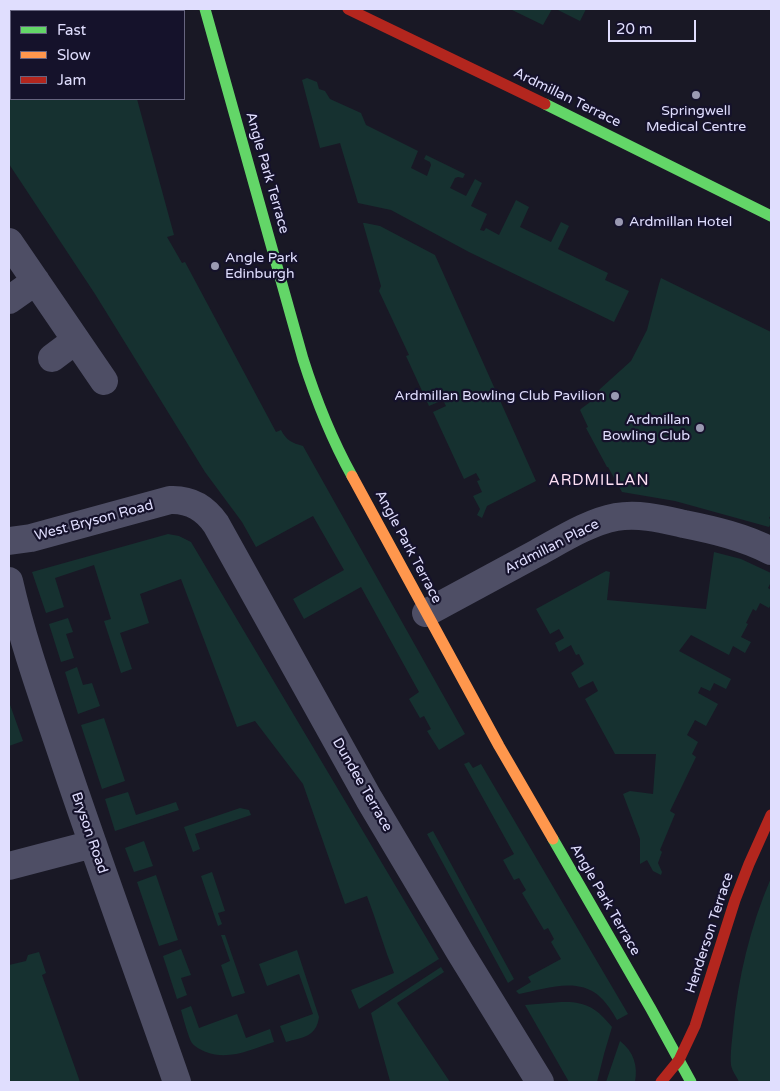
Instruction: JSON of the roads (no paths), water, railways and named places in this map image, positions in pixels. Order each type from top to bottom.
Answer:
[{"type":"street","name":"Angle Park Terrace","points":[[204,9],[303,359],[317,402],[337,448],[499,746],[691,1082]]},
{"type":"street","name":"Ardmillan Terrace","points":[[348,9],[771,216]]},
{"type":"street","points":[[9,242],[104,381]]},
{"type":"street","points":[[9,300],[36,281]]},
{"type":"street","points":[[52,358],[76,340]]},
{"type":"street","name":"West Bryson Road","points":[[10,544],[31,538],[137,498],[178,500]]},
{"type":"street","name":"Dundee Terrace","points":[[178,500],[192,503],[201,508],[216,524],[369,799],[540,1082]]},
{"type":"street","name":"Ardmillan Place","points":[[426,613],[575,532],[602,520],[615,517],[641,516],[716,530],[771,550]]},
{"type":"street","name":"Bryson Road","points":[[9,582],[14,607],[29,654],[93,844],[177,1082]]},
{"type":"street","name":"Henderson Terrace","points":[[661,1082],[679,1060],[695,1026],[735,900],[771,815]]},
{"type":"street","points":[[9,866],[93,844]]},
{"type":"place","name":"Springwell Medical Centre","points":[[696,95]]},
{"type":"place","name":"Ardmillan Hotel","points":[[619,222]]},
{"type":"place","name":"Angle Park Edinburgh","points":[[215,266]]},
{"type":"place","name":"Ardmillan Bowling Club Pavilion","points":[[615,396]]},
{"type":"place","name":"Ardmillan Bowling Club","points":[[700,428]]},
{"type":"district","name":"ARDMILLAN","points":[[599,481]]}]
